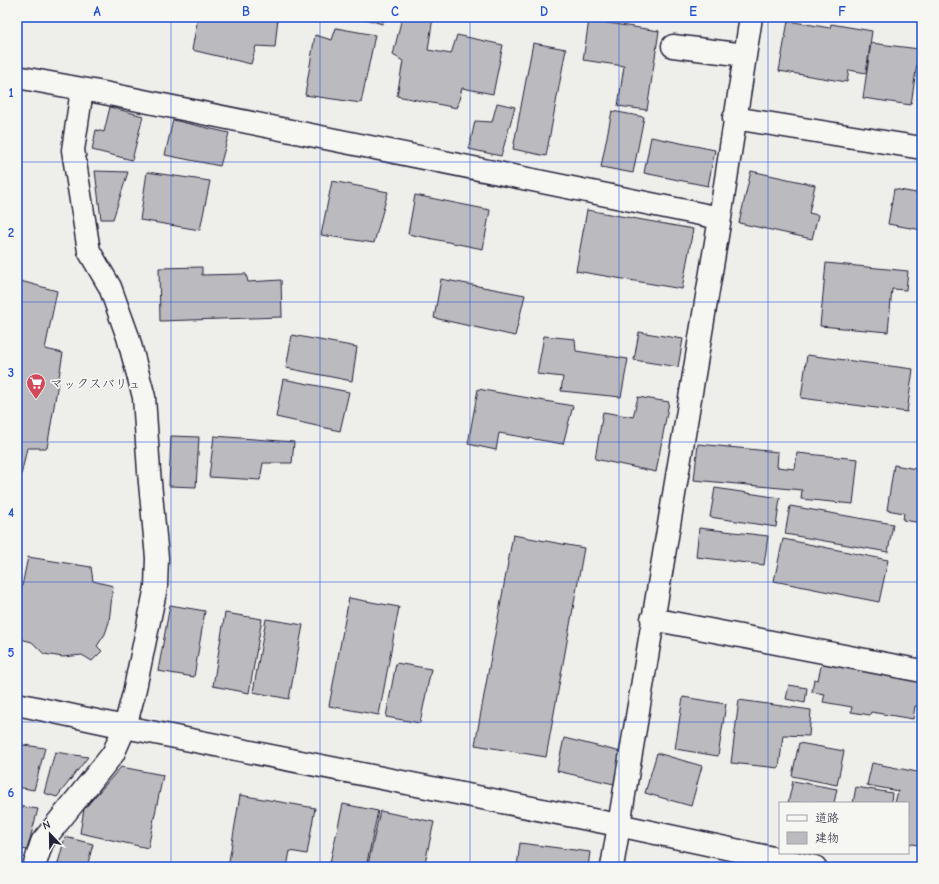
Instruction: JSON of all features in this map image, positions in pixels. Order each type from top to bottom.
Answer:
[{"type":"street","points":[[612,867],[652,619],[720,218],[734,118],[751,17]]},
{"type":"street","points":[[673,46],[745,55]]},
{"type":"street","points":[[17,77],[720,218]]},
{"type":"street","points":[[34,867],[42,842],[113,754],[125,727],[134,693],[156,587],[157,558],[144,397],[128,337],[110,286],[89,251],[73,150],[82,90]]},
{"type":"street","points":[[734,118],[922,148]]},
{"type":"street","points":[[652,619],[922,671]]},
{"type":"street","points":[[17,704],[125,727],[618,825],[815,867]]},
{"type":"building","points":[[198,17],[278,17],[275,47],[256,46],[251,64],[192,50]]},
{"type":"building","points":[[360,17],[385,17],[382,24]]},
{"type":"building","points":[[402,17],[433,17],[428,50],[451,54],[457,35],[503,45],[493,94],[462,88],[457,108],[397,96],[403,61],[393,55]]},
{"type":"building","points":[[907,17],[922,17],[922,19]]},
{"type":"building","points":[[589,20],[659,31],[647,110],[618,106],[624,66],[583,60]]},
{"type":"building","points":[[788,21],[830,28],[831,24],[872,31],[866,73],[849,70],[847,82],[779,71]]},
{"type":"building","points":[[336,28],[375,35],[361,103],[305,95],[315,35],[332,40]]},
{"type":"building","points":[[533,43],[566,49],[546,156],[513,149]]},
{"type":"building","points":[[871,43],[919,49],[911,105],[863,98]]},
{"type":"building","points":[[497,103],[515,107],[501,156],[469,149],[475,121],[492,122]]},
{"type":"building","points":[[110,107],[143,116],[132,160],[92,150],[96,130],[104,132]]},
{"type":"building","points":[[612,111],[644,117],[633,173],[601,167]]},
{"type":"building","points":[[173,120],[229,133],[220,166],[165,155]]},
{"type":"building","points":[[651,137],[715,150],[708,186],[644,173]]},
{"type":"building","points":[[95,171],[128,172],[113,219],[101,219]]},
{"type":"building","points":[[751,171],[815,185],[809,213],[818,215],[812,239],[739,223]]},
{"type":"building","points":[[147,172],[210,181],[200,230],[140,220]]},
{"type":"building","points":[[332,181],[388,192],[374,243],[321,235]]},
{"type":"building","points":[[894,189],[922,194],[922,230],[888,224]]},
{"type":"building","points":[[415,195],[490,210],[483,249],[408,234]]},
{"type":"building","points":[[587,210],[693,229],[682,289],[576,271]]},
{"type":"building","points":[[826,263],[908,271],[906,290],[892,289],[888,332],[820,326]]},
{"type":"building","points":[[202,267],[202,275],[246,274],[248,282],[281,280],[282,317],[160,321],[159,268]]},
{"type":"building","points":[[441,279],[525,295],[515,336],[434,318]]},
{"type":"building","name":"マックスバリュ","points":[[17,280],[57,291],[45,349],[63,353],[47,448],[27,448],[17,494]]},
{"type":"building","points":[[639,332],[683,339],[678,367],[634,360]]},
{"type":"building","points":[[292,335],[357,347],[352,381],[286,368]]},
{"type":"building","points":[[544,336],[575,339],[576,351],[628,359],[621,397],[561,391],[563,377],[537,374]]},
{"type":"building","points":[[807,355],[913,369],[907,412],[801,398]]},
{"type":"building","points":[[283,379],[349,392],[340,431],[276,417]]},
{"type":"building","points":[[478,389],[573,406],[563,444],[499,433],[496,450],[468,444]]},
{"type":"building","points":[[638,397],[669,402],[656,472],[595,459],[603,412],[633,417]]},
{"type":"building","points":[[171,436],[199,437],[196,487],[169,486]]},
{"type":"building","points":[[214,436],[294,442],[292,463],[263,463],[260,480],[209,477]]},
{"type":"building","points":[[698,444],[778,452],[777,467],[795,469],[797,453],[858,459],[853,504],[801,499],[802,490],[694,480]]},
{"type":"building","points":[[894,465],[922,470],[922,523],[903,520],[904,513],[887,510]]},
{"type":"building","points":[[715,488],[780,498],[776,527],[710,517]]},
{"type":"building","points":[[790,506],[893,524],[888,552],[785,534]]},
{"type":"building","points":[[699,528],[768,536],[764,565],[696,557]]},
{"type":"building","points":[[513,535],[584,548],[546,757],[475,745]]},
{"type":"building","points":[[783,539],[888,560],[879,602],[774,581]]},
{"type":"building","points":[[28,557],[91,567],[93,581],[113,586],[109,622],[105,634],[97,646],[102,651],[92,661],[82,655],[63,657],[44,654],[32,642],[17,638],[17,610]]},
{"type":"building","points":[[349,598],[399,607],[379,715],[329,706]]},
{"type":"building","points":[[170,605],[205,611],[194,677],[158,671]]},
{"type":"building","points":[[225,613],[262,619],[249,693],[213,686]]},
{"type":"building","points":[[266,619],[303,625],[289,699],[253,692]]},
{"type":"building","points":[[822,662],[922,678],[922,707],[915,706],[913,719],[871,712],[870,715],[851,712],[852,707],[823,702],[825,694],[812,692],[814,679],[818,680]]},
{"type":"building","points":[[396,663],[431,669],[420,723],[386,717]]},
{"type":"building","points":[[789,685],[807,688],[805,703],[786,699]]},
{"type":"building","points":[[683,697],[726,704],[718,756],[675,749]]},
{"type":"building","points":[[739,700],[811,710],[809,736],[783,735],[779,768],[731,763]]},
{"type":"building","points":[[564,738],[621,752],[614,784],[557,771]]},
{"type":"building","points":[[799,743],[844,751],[837,785],[792,776]]},
{"type":"building","points":[[17,744],[45,748],[34,790],[17,787]]},
{"type":"building","points":[[55,752],[88,757],[57,797],[44,793]]},
{"type":"building","points":[[657,753],[702,766],[691,806],[645,793]]},
{"type":"building","points":[[872,763],[922,773],[922,846],[909,843],[909,802],[895,802],[898,791],[867,785]]},
{"type":"building","points":[[121,767],[163,775],[148,848],[80,833],[84,809]]},
{"type":"building","points":[[793,781],[837,789],[834,802],[788,802]]},
{"type":"building","points":[[856,787],[892,793],[891,802],[853,802]]},
{"type":"building","points":[[240,795],[315,808],[307,854],[290,851],[287,867],[228,867]]},
{"type":"building","points":[[343,804],[378,811],[366,867],[329,867]]},
{"type":"building","points":[[17,806],[38,809],[27,850],[17,848]]},
{"type":"building","points":[[380,811],[434,822],[424,867],[382,867],[368,864]]},
{"type":"building","points":[[65,837],[93,844],[87,867],[57,867]]},
{"type":"building","points":[[520,843],[590,852],[588,867],[517,867]]},
{"type":"place","name":"マックスバリュ","points":[[36,400]]}]
